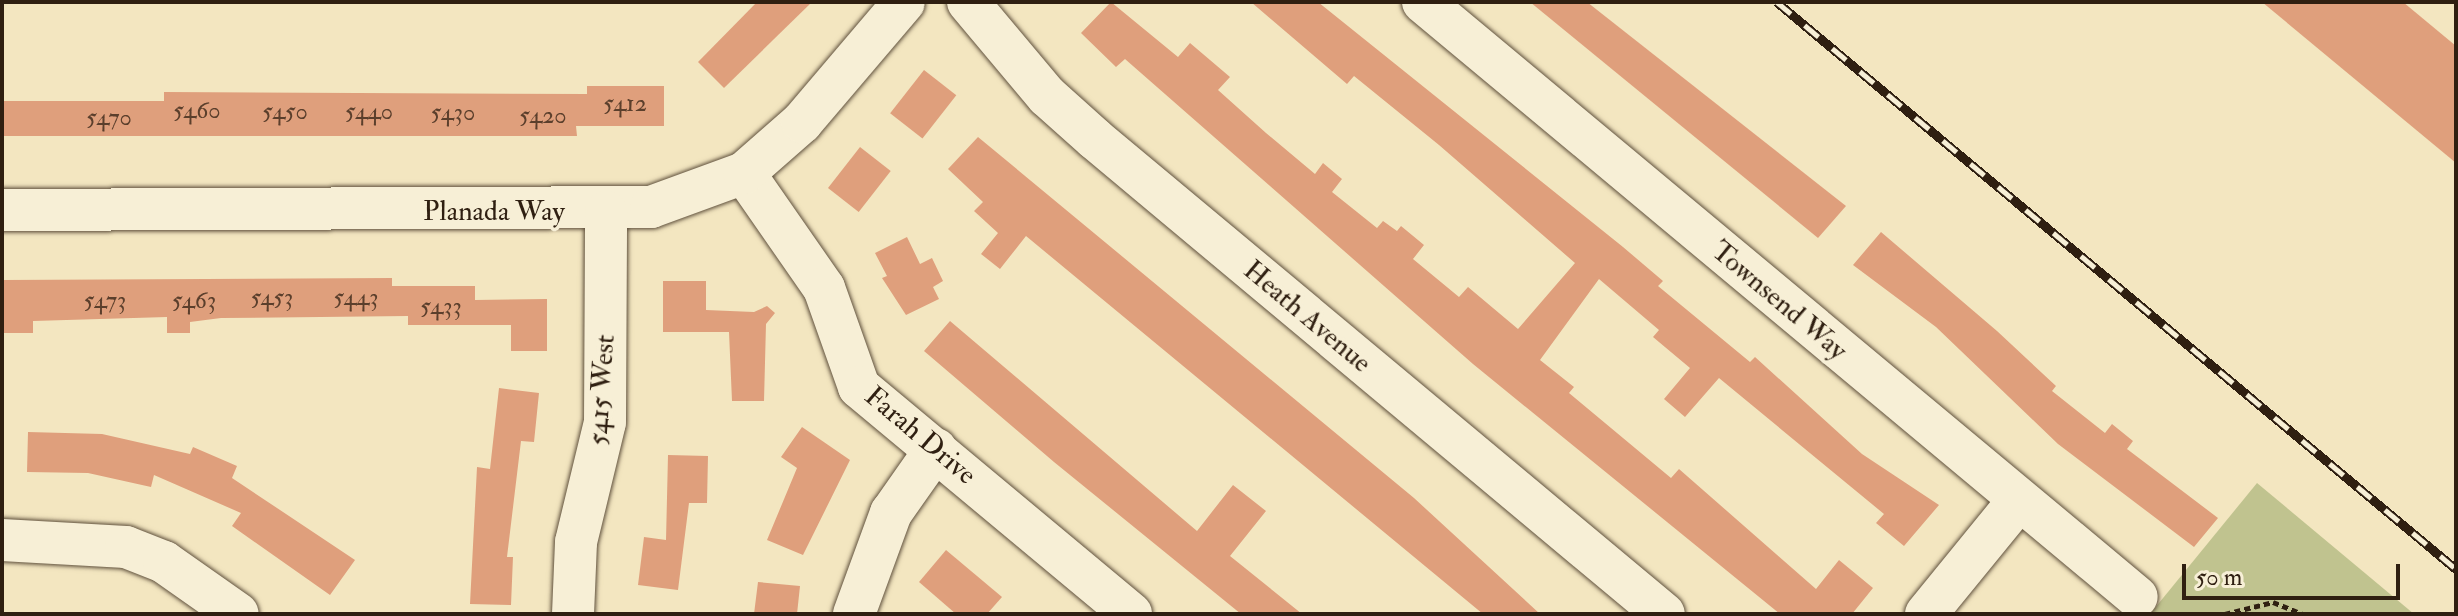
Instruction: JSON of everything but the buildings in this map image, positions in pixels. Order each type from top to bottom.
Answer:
[{"type":"street","name":"Planada Way","points":[[2,210],[606,212],[708,191],[744,173],[802,122],[904,2]]},
{"type":"street","name":"Heath Avenue","points":[[968,2],[1047,96],[1095,139],[1664,614]]},
{"type":"street","name":"Townsend Way","points":[[1423,2],[2018,501],[2137,597]]},
{"type":"street","name":"Farah Drive","points":[[744,173],[824,288],[859,387],[1131,614]]},
{"type":"street","name":"5415 West","points":[[573,614],[576,542],[605,422],[606,212]]},
{"type":"street","points":[[854,614],[885,525],[936,449]]},
{"type":"street","points":[[1926,614],[2018,501]]},
{"type":"street","points":[[2,540],[126,547],[164,562],[238,614]]},
{"type":"path","points":[[2225,614],[2273,602],[2303,614]]},
{"type":"green space","points":[[2257,483],[2414,614],[2150,614]]},
{"type":"railway","points":[[1777,2],[2456,569]]}]
